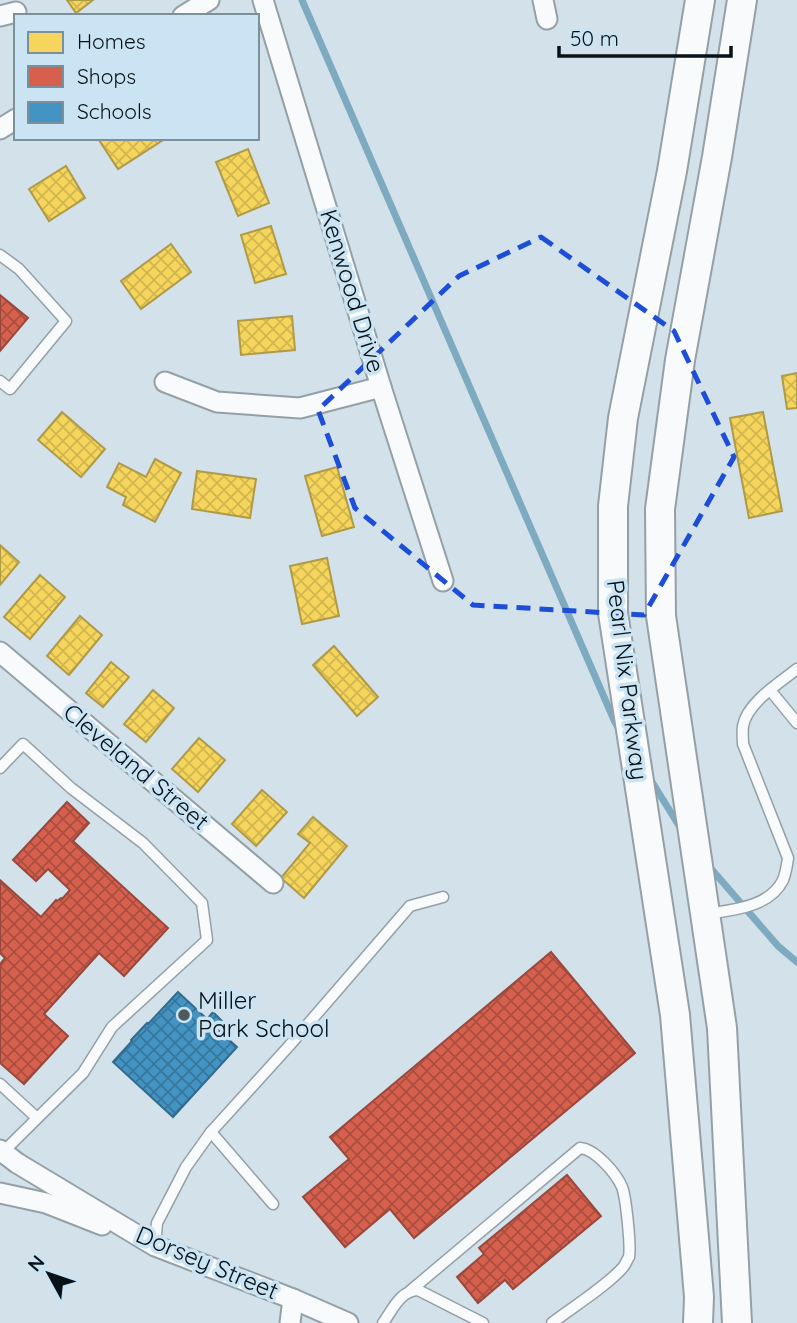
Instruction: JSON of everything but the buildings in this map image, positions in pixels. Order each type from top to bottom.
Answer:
[{"type":"main road","name":"Pearl Nix Parkway","points":[[698,1323],[699,1297],[675,1015],[613,613],[613,506],[623,418],[672,171],[700,0]]},
{"type":"main road","name":"Pearl Nix Parkway","points":[[737,1323],[722,1028],[661,616],[660,509],[680,359],[742,0]]},
{"type":"street","points":[[186,14],[209,0]]},
{"type":"street","name":"Kenwood Drive","points":[[263,0],[443,581]]},
{"type":"street","points":[[165,382],[217,402],[300,408],[381,387]]},
{"type":"street","name":"Cleveland Street","points":[[0,652],[273,883]]},
{"type":"street","name":"Dorsey Street","points":[[2,1151],[17,1163],[155,1246],[348,1323]]},
{"type":"street","points":[[0,1193],[46,1203],[155,1246]]},
{"type":"street","points":[[290,1323],[293,1299]]},
{"type":"lane","points":[[0,256],[19,270],[66,321],[10,389],[0,381]]},
{"type":"lane","points":[[706,915],[760,902],[777,889],[785,877],[788,858],[743,744],[742,727],[749,710],[797,669]]},
{"type":"lane","points":[[770,690],[797,723]]},
{"type":"lane","points":[[0,768],[23,744],[71,788],[143,843],[202,903],[207,940],[112,1027],[83,1073],[2,1151]]},
{"type":"lane","points":[[155,1246],[157,1223],[186,1167],[211,1132],[410,906],[443,897]]},
{"type":"lane","points":[[0,1084],[37,1118]]},
{"type":"lane","points":[[211,1132],[273,1204]]},
{"type":"lane","points":[[383,1323],[401,1297],[580,1147],[587,1148],[594,1152],[622,1188],[629,1236],[628,1257],[613,1277],[552,1323]]},
{"type":"lane","points":[[410,1291],[418,1290],[483,1323]]},
{"type":"highlighted area","points":[[541,237],[674,331],[734,457],[644,615],[473,605],[355,508],[318,410],[459,276]]},
{"type":"waterway","points":[[302,0],[620,731]]},
{"type":"waterway","points":[[649,777],[681,829]]},
{"type":"waterway","points":[[707,864],[778,946],[797,962]]},
{"type":"place","name":"Miller Park School","points":[[184,1015]]}]
